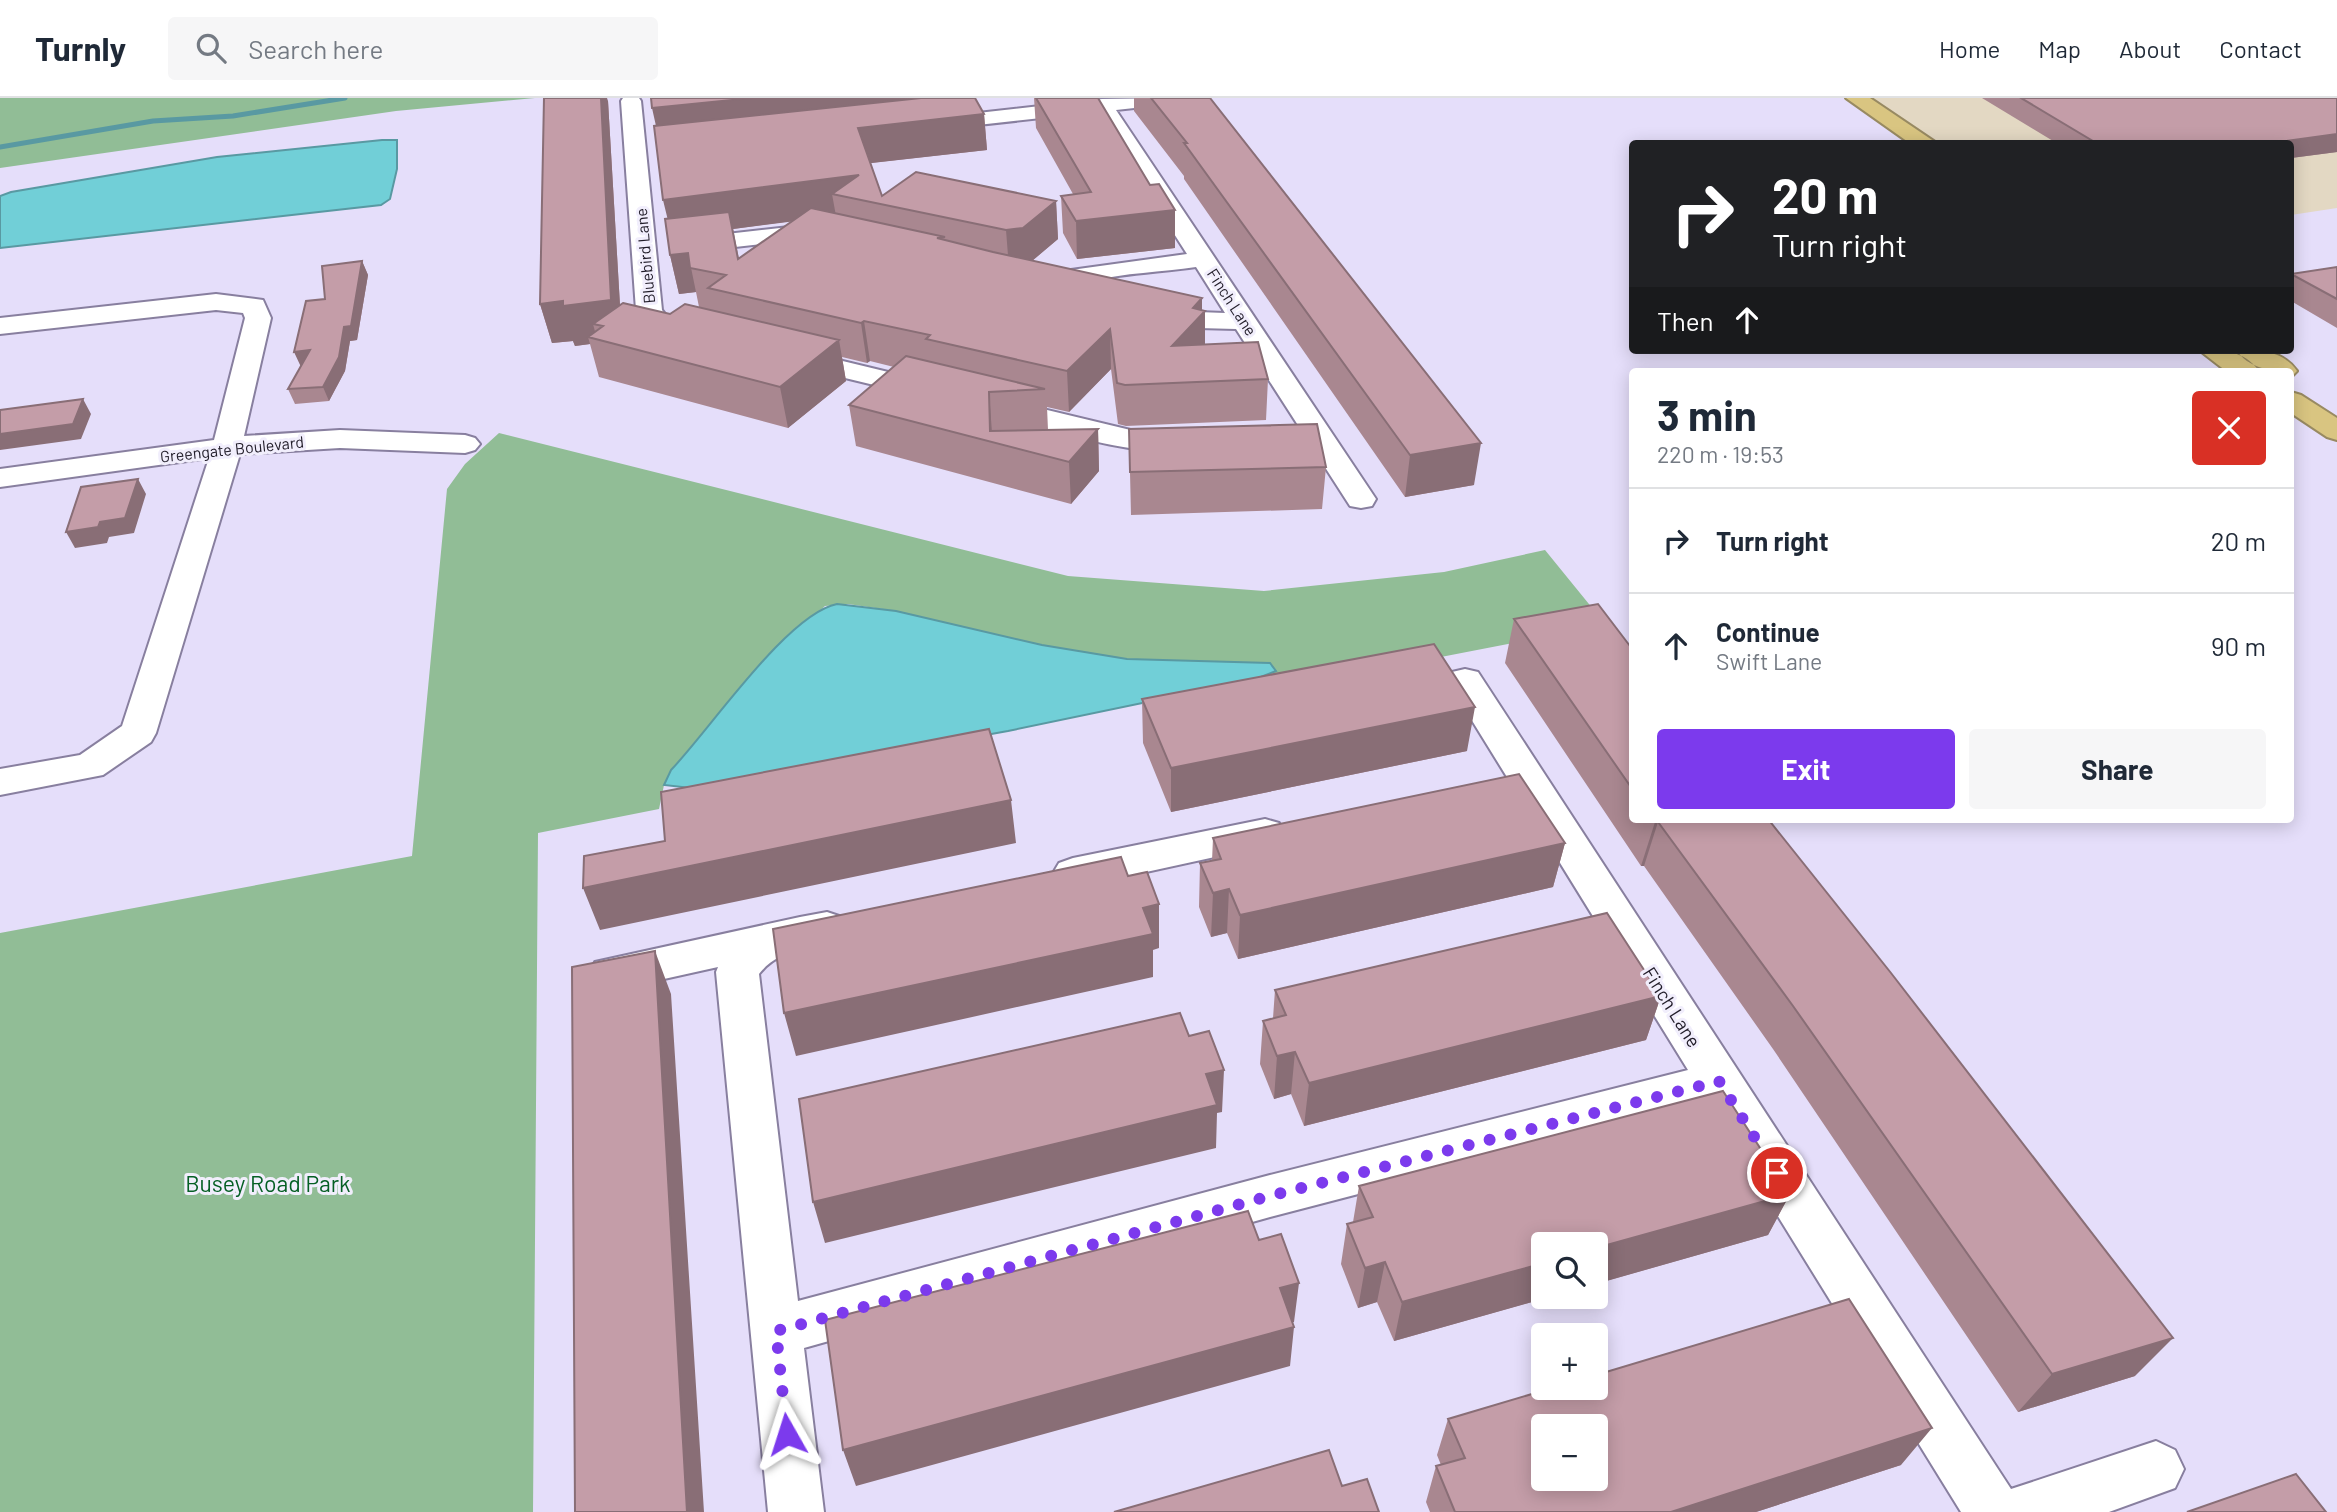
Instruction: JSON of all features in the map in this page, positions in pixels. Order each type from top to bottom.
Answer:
[{"type":"highway","points":[[1848,102],[1893,140]]},
{"type":"highway","points":[[1848,102],[1919,140]]},
{"type":"highway","points":[[2219,354],[2240,368]]},
{"type":"highway","points":[[2256,354],[2278,368]]},
{"type":"highway","points":[[2294,379],[2334,420]]},
{"type":"highway","points":[[2294,402],[2334,420]]},
{"type":"street","points":[[910,126],[1171,98]]},
{"type":"street","name":"Bluebird Lane","points":[[631,101],[649,310],[659,324],[720,339]]},
{"type":"street","name":"Finch Lane","points":[[1102,105],[1244,321],[1304,435],[1361,499]]},
{"type":"street","points":[[636,156],[663,153]]},
{"type":"street","points":[[644,251],[789,234],[842,242]]},
{"type":"street","points":[[1060,290],[1080,275],[1203,259]]},
{"type":"street","points":[[1035,284],[1098,298]]},
{"type":"street","points":[[0,326],[216,302],[254,306],[258,318],[227,447],[138,733],[90,766],[0,782]]},
{"type":"street","points":[[1135,306],[1198,320],[1244,321]]},
{"type":"street","points":[[772,352],[1143,442],[1212,443]]},
{"type":"street","name":"Greengate Boulevard","points":[[0,478],[227,447],[340,439],[465,444]]},
{"type":"street","name":"Finch Lane","points":[[1465,680],[1506,782],[1719,1081],[1993,1512]]},
{"type":"street","points":[[1048,878],[1294,827]]},
{"type":"street","points":[[598,976],[873,917]]},
{"type":"street","points":[[765,942],[745,957],[737,972],[796,1512]]},
{"type":"street","points":[[776,1331],[1270,1196],[1719,1081]]},
{"type":"street","points":[[2023,1512],[2156,1469]]},
{"type":"shaded area","points":[[1869,98],[2337,98],[2337,208],[2294,215],[2294,140],[1935,140]]},
{"type":"shaded area","points":[[397,140],[397,169],[390,199],[381,205],[0,248],[0,196],[11,192],[217,157]]},
{"type":"shaded area","points":[[837,604],[896,611],[1042,645],[1127,659],[1270,663],[1276,671],[1253,680],[1008,731],[691,788],[664,785],[671,770],[773,651],[817,612]]},
{"type":"green space","points":[[0,98],[535,98],[396,111],[0,168]]},
{"type":"green space","name":"Busey Road Park","points":[[499,433],[1068,576],[1264,591],[1444,572],[1545,550],[1606,625],[1281,688],[1272,673],[1275,671],[1270,663],[1127,659],[1042,645],[896,611],[848,604],[825,606],[771,653],[671,770],[664,785],[659,809],[538,833],[533,1512],[0,1512],[0,933],[412,856],[447,489],[465,464]]},
{"type":"building","points":[[544,98],[601,98],[611,300],[563,306],[563,301],[540,304]]},
{"type":"building","points":[[651,98],[752,98],[652,108]]},
{"type":"building","points":[[921,98],[975,98],[984,114],[858,128],[882,196],[916,172],[1056,201],[1023,228],[1006,230],[832,194],[859,175],[663,200],[654,126]]},
{"type":"building","points":[[1036,98],[1098,98],[1150,185],[1159,184],[1175,210],[1076,221],[1061,196],[1091,192]]},
{"type":"building","points":[[1151,98],[1210,98],[1481,443],[1410,455],[1184,143],[1187,143]]},
{"type":"building","points":[[2021,98],[2337,98],[2337,134],[2293,140],[2091,140]]},
{"type":"building","points":[[811,208],[1202,298],[1193,308],[1205,311],[1172,346],[1258,342],[1268,379],[1125,385],[1117,383],[1110,329],[1067,371],[926,339],[930,335],[864,321],[861,323],[708,288],[726,275],[690,268],[688,253],[670,255],[665,219],[729,212],[738,259]]},
{"type":"building","points":[[362,261],[351,326],[344,327],[339,357],[323,387],[288,389],[310,350],[294,352],[306,301],[325,299],[322,266]]},
{"type":"building","points":[[2337,267],[2337,299],[2294,276]]},
{"type":"building","points":[[623,303],[670,314],[685,304],[839,340],[780,387],[588,337],[603,326],[593,324]]},
{"type":"building","points":[[906,356],[1045,389],[989,392],[990,431],[1098,429],[1069,462],[849,405]]},
{"type":"building","points":[[83,399],[73,424],[0,434],[0,410]]},
{"type":"building","points":[[1317,424],[1326,467],[1130,472],[1129,429]]},
{"type":"building","points":[[138,479],[125,518],[100,522],[98,527],[66,532],[81,487]]},
{"type":"building","points":[[1598,604],[1629,645],[1629,784],[1514,619]]},
{"type":"building","points":[[1434,644],[1475,707],[1171,768],[1142,699]]},
{"type":"building","points":[[989,729],[1011,800],[583,888],[584,856],[665,841],[661,792]]},
{"type":"building","points":[[1519,774],[1565,843],[1240,915],[1229,889],[1213,893],[1200,863],[1221,859],[1213,838]]},
{"type":"building","points":[[1659,823],[1771,823],[1891,973],[2173,1338],[2052,1374],[1793,1006]]},
{"type":"building","points":[[1121,857],[1128,876],[1147,872],[1159,904],[1143,908],[1153,934],[784,1013],[773,929]]},
{"type":"building","points":[[1607,913],[1661,996],[1309,1083],[1295,1052],[1277,1056],[1263,1021],[1286,1015],[1275,990]]},
{"type":"building","points":[[655,951],[687,1512],[575,1512],[572,967]]},
{"type":"building","points":[[1180,1013],[1189,1036],[1209,1031],[1224,1070],[1206,1074],[1217,1105],[813,1202],[799,1099]]},
{"type":"building","points":[[1723,1091],[1790,1194],[1608,1245],[1608,1232],[1531,1232],[1531,1267],[1402,1302],[1385,1262],[1365,1268],[1347,1224],[1373,1217],[1359,1186]]},
{"type":"building","points":[[1248,1211],[1259,1240],[1281,1234],[1299,1283],[1280,1288],[1294,1327],[843,1450],[825,1320]]},
{"type":"building","points":[[1849,1299],[1932,1428],[1671,1512],[1455,1512],[1436,1466],[1465,1458],[1448,1419],[1531,1394],[1531,1400],[1608,1400],[1608,1371]]},
{"type":"building","points":[[1329,1450],[1342,1486],[1367,1479],[1379,1512],[1114,1512]]},
{"type":"building","points":[[2296,1474],[2326,1512],[2187,1512]]},
{"type":"waterway","points":[[0,147],[153,121],[233,116],[345,98]]},
{"type":"route","points":[[787,1434],[776,1331],[1270,1196],[1719,1081],[1777,1173]]}]
